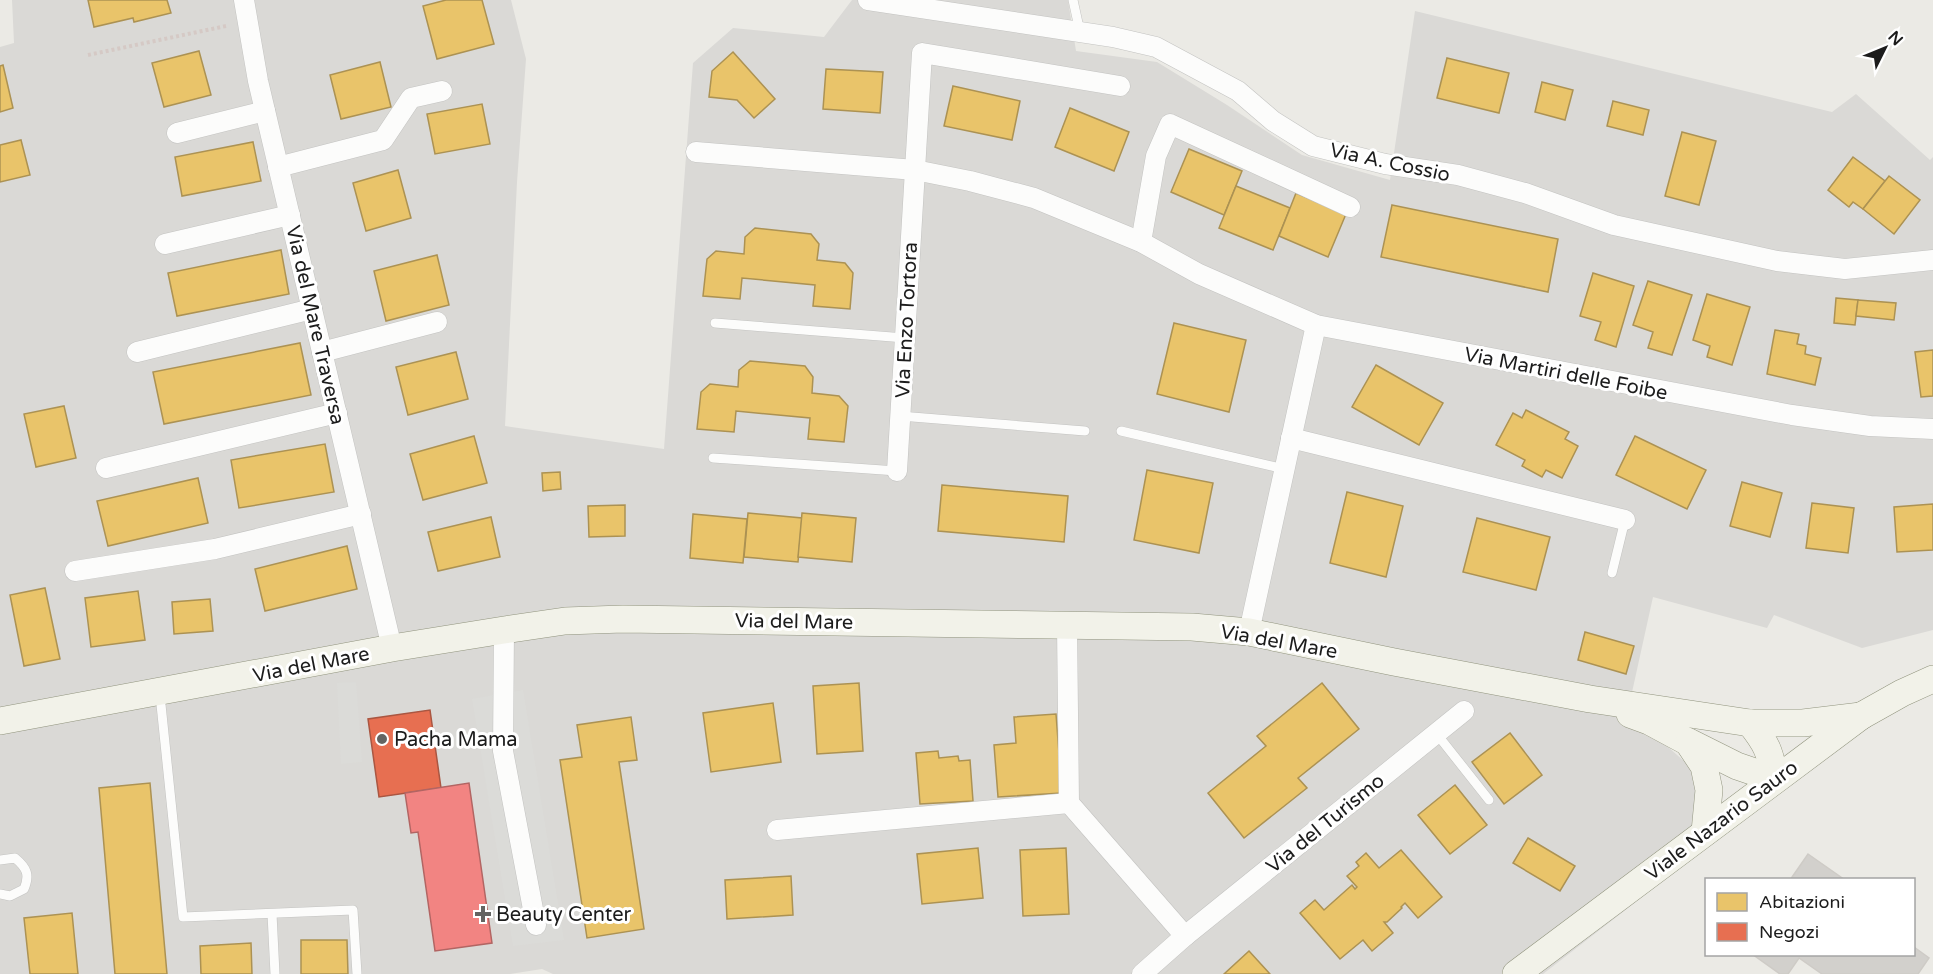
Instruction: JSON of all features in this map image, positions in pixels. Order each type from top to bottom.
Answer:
[{"type":"street","name":"Via del Mare Traversa","points":[[244,0],[265,111],[392,648]]},
{"type":"street","name":"Via A. Cossio","points":[[868,0],[1113,37],[1156,47],[1238,91],[1273,121],[1313,146],[1385,164],[1458,176],[1525,193],[1614,225],[1777,261],[1845,269],[1933,260]]},
{"type":"street","name":"Via Enzo Tortora","points":[[897,471],[922,53],[1120,86]]},
{"type":"street","points":[[278,167],[383,140],[411,98],[442,91]]},
{"type":"street","points":[[177,133],[265,111]]},
{"type":"street","points":[[696,152],[915,170],[970,181],[1034,198],[1141,242],[1156,156],[1170,124],[1350,207]]},
{"type":"street","points":[[165,244],[290,215]]},
{"type":"street","name":"Via Martiri delle Foibe","points":[[1141,242],[1199,274],[1316,325],[1792,415],[1870,426],[1933,429]]},
{"type":"street","points":[[137,352],[312,309]]},
{"type":"street","points":[[322,352],[437,322]]},
{"type":"street","points":[[1249,632],[1316,325]]},
{"type":"street","points":[[106,468],[337,413]]},
{"type":"street","points":[[1291,438],[1625,520]]},
{"type":"street","points":[[75,570],[214,549],[361,514]]},
{"type":"street","name":"Via del Mare","points":[[0,721],[392,648],[565,621],[623,619],[1192,627],[1249,632],[1590,699],[1750,723],[1803,723],[1861,716]]},
{"type":"street","points":[[1067,624],[1069,804],[1185,936]]},
{"type":"street","points":[[504,630],[503,752],[536,925]]},
{"type":"street","name":"Viale Nazario Sauro","points":[[1516,974],[1861,716],[1933,679]]},
{"type":"street","name":"Via del Mare","points":[[1590,699],[1649,721],[1737,766],[1775,779]]},
{"type":"street","name":"Via del Turismo","points":[[1142,974],[1185,936],[1464,711]]},
{"type":"street","points":[[1750,723],[1764,741],[1770,755],[1775,779]]},
{"type":"street","name":"Via del Mare","points":[[1688,742],[1704,766],[1709,790],[1705,832]]},
{"type":"street","points":[[777,830],[1069,804]]},
{"type":"lane","points":[[1073,0],[1080,32]]},
{"type":"lane","points":[[715,323],[905,338]]},
{"type":"lane","points":[[900,416],[1085,431]]},
{"type":"lane","points":[[1121,432],[1284,470]]},
{"type":"lane","points":[[713,458],[897,471]]},
{"type":"lane","points":[[1612,573],[1625,520]]},
{"type":"lane","points":[[160,693],[183,917],[353,910],[357,974]]},
{"type":"lane","points":[[1436,733],[1489,800]]},
{"type":"lane","points":[[0,860],[15,858],[25,866],[29,878],[24,889],[10,896],[0,894]]},
{"type":"lane","points":[[272,914],[275,974]]},
{"type":"path","points":[[88,55],[247,21]]},
{"type":"shaded area","points":[[12,0],[511,0],[526,59],[517,182],[505,426],[664,449],[693,63],[733,28],[824,37],[852,0],[1068,0],[1076,51],[1157,62],[1302,155],[1390,180],[1415,11],[1832,112],[1856,94],[1930,160],[1933,157],[1933,630],[1862,648],[1774,615],[1767,628],[1653,597],[1625,724],[1643,725],[1693,769],[1709,845],[1543,974],[553,974],[542,969],[510,974],[0,974],[0,47],[14,43]]},
{"type":"shaded area","points":[[356,682],[362,762],[341,764],[337,683]]},
{"type":"shaded area","points":[[523,690],[564,940],[513,946],[472,699]]},
{"type":"building: Abitazioni","points":[[88,0],[167,0],[171,13],[134,22],[133,18],[94,27]]},
{"type":"building: Abitazioni","points":[[446,0],[482,0],[494,44],[437,59],[423,6]]},
{"type":"building: Abitazioni","points":[[199,51],[211,95],[164,107],[152,63]]},
{"type":"building: Abitazioni","points":[[733,52],[775,99],[754,118],[737,100],[709,97],[712,71]]},
{"type":"building: Abitazioni","points":[[1447,58],[1509,73],[1499,113],[1437,98]]},
{"type":"building: Abitazioni","points":[[380,62],[391,107],[341,119],[330,75]]},
{"type":"building: Abitazioni","points":[[3,65],[13,108],[0,112],[0,66]]},
{"type":"building: Abitazioni","points":[[826,69],[883,72],[880,113],[823,109]]},
{"type":"building: Abitazioni","points":[[1542,82],[1573,90],[1565,120],[1535,112]]},
{"type":"building: Abitazioni","points":[[953,86],[1020,101],[1012,140],[944,126]]},
{"type":"building: Abitazioni","points":[[1613,101],[1649,110],[1643,135],[1607,126]]},
{"type":"building: Abitazioni","points":[[482,104],[490,144],[435,154],[427,114]]},
{"type":"building: Abitazioni","points":[[1070,108],[1129,132],[1114,171],[1055,147]]},
{"type":"building: Abitazioni","points":[[1682,132],[1716,141],[1699,205],[1665,196]]},
{"type":"building: Abitazioni","points":[[21,140],[30,175],[0,182],[0,145]]},
{"type":"building: Abitazioni","points":[[253,142],[261,181],[182,196],[175,157]]},
{"type":"building: Abitazioni","points":[[1189,149],[1242,171],[1224,215],[1171,192]]},
{"type":"building: Abitazioni","points":[[1853,157],[1885,181],[1863,209],[1853,202],[1849,207],[1828,190]]},
{"type":"building: Abitazioni","points":[[398,170],[411,218],[366,231],[353,183]]},
{"type":"building: Abitazioni","points":[[1889,176],[1920,200],[1894,234],[1863,209]]},
{"type":"building: Abitazioni","points":[[1236,186],[1290,208],[1273,250],[1219,228]]},
{"type":"building: Abitazioni","points":[[1296,193],[1346,214],[1328,257],[1279,236]]},
{"type":"building: Abitazioni","points":[[1392,205],[1558,239],[1548,292],[1381,257]]},
{"type":"building: Abitazioni","points":[[755,228],[811,234],[819,244],[817,260],[845,263],[853,273],[850,309],[813,306],[815,285],[742,278],[740,299],[703,296],[707,259],[716,251],[744,254],[745,237]]},
{"type":"building: Abitazioni","points":[[281,250],[289,294],[177,316],[168,273]]},
{"type":"building: Abitazioni","points":[[437,255],[449,305],[386,321],[374,271]]},
{"type":"building: Abitazioni","points":[[1593,273],[1634,286],[1616,347],[1595,340],[1601,322],[1580,316]]},
{"type":"building: Abitazioni","points":[[1648,281],[1692,295],[1672,355],[1648,348],[1653,332],[1633,325]]},
{"type":"building: Abitazioni","points":[[1707,294],[1750,307],[1732,365],[1707,357],[1710,346],[1693,340]]},
{"type":"building: Abitazioni","points":[[1836,298],[1858,300],[1855,325],[1834,323]]},
{"type":"building: Abitazioni","points":[[1858,300],[1896,303],[1894,320],[1856,316]]},
{"type":"building: Abitazioni","points":[[1174,323],[1246,340],[1229,412],[1157,394]]},
{"type":"building: Abitazioni","points":[[1775,330],[1799,334],[1797,344],[1806,346],[1805,354],[1821,358],[1815,385],[1767,374]]},
{"type":"building: Abitazioni","points":[[300,343],[311,395],[164,424],[153,372]]},
{"type":"building: Abitazioni","points":[[1933,350],[1933,396],[1921,397],[1915,352]]},
{"type":"building: Abitazioni","points":[[456,352],[468,399],[408,415],[396,367]]},
{"type":"building: Abitazioni","points":[[750,361],[805,366],[813,377],[812,393],[839,396],[848,406],[844,442],[808,439],[810,418],[736,411],[734,432],[697,429],[701,392],[710,384],[738,387],[739,370]]},
{"type":"building: Abitazioni","points":[[1376,365],[1443,403],[1419,445],[1352,407]]},
{"type":"building: Abitazioni","points":[[64,406],[76,458],[36,467],[24,414]]},
{"type":"building: Abitazioni","points":[[1526,410],[1569,432],[1565,439],[1578,446],[1562,478],[1546,470],[1542,477],[1522,466],[1525,460],[1496,445],[1513,413],[1522,418]]},
{"type":"building: Abitazioni","points":[[474,436],[487,483],[423,500],[410,454]]},
{"type":"building: Abitazioni","points":[[1635,436],[1706,470],[1687,509],[1616,475]]},
{"type":"building: Abitazioni","points":[[325,444],[334,492],[239,508],[231,460]]},
{"type":"building: Abitazioni","points":[[1147,470],[1213,483],[1199,553],[1134,540]]},
{"type":"building: Abitazioni","points":[[560,472],[561,489],[543,491],[542,473]]},
{"type":"building: Abitazioni","points":[[198,478],[208,523],[108,546],[97,501]]},
{"type":"building: Abitazioni","points":[[1742,482],[1782,493],[1770,537],[1730,526]]},
{"type":"building: Abitazioni","points":[[942,485],[1068,496],[1064,542],[938,531]]},
{"type":"building: Abitazioni","points":[[1347,492],[1403,506],[1386,577],[1330,563]]},
{"type":"building: Abitazioni","points":[[1812,503],[1854,508],[1848,553],[1806,548]]},
{"type":"building: Abitazioni","points":[[1933,504],[1933,550],[1897,552],[1894,507]]},
{"type":"building: Abitazioni","points":[[625,505],[625,536],[589,537],[588,506]]},
{"type":"building: Abitazioni","points":[[748,513],[802,518],[798,562],[744,557]]},
{"type":"building: Abitazioni","points":[[802,513],[856,518],[852,562],[798,557]]},
{"type":"building: Abitazioni","points":[[693,514],[747,519],[743,563],[690,558]]},
{"type":"building: Abitazioni","points":[[491,517],[500,557],[438,571],[428,532]]},
{"type":"building: Abitazioni","points":[[1477,518],[1550,537],[1536,590],[1463,572]]},
{"type":"building: Abitazioni","points":[[347,546],[357,589],[265,611],[255,569]]},
{"type":"building: Abitazioni","points":[[45,588],[60,659],[24,666],[10,595]]},
{"type":"building: Abitazioni","points":[[138,591],[145,640],[91,647],[85,598]]},
{"type":"building: Abitazioni","points":[[210,599],[213,631],[174,634],[172,602]]},
{"type":"building: Abitazioni","points":[[1585,632],[1634,646],[1626,674],[1578,660]]},
{"type":"building: Abitazioni","points":[[859,683],[863,751],[817,754],[813,686]]},
{"type":"building: Abitazioni","points":[[1322,683],[1359,729],[1298,778],[1307,788],[1244,838],[1208,793],[1266,746],[1257,736]]},
{"type":"building: Abitazioni","points":[[773,703],[781,762],[711,772],[703,713]]},
{"type":"building: Abitazioni","points":[[1056,714],[1062,793],[998,797],[994,745],[1016,743],[1014,717]]},
{"type":"building: Abitazioni","points":[[631,717],[637,760],[619,762],[644,929],[587,938],[560,760],[582,757],[577,725]]},
{"type":"building: Abitazioni","points":[[1510,733],[1542,775],[1504,804],[1472,762]]},
{"type":"building: Abitazioni","points":[[938,751],[939,758],[958,756],[959,761],[970,760],[973,801],[920,804],[916,753]]},
{"type":"building: Abitazioni","points":[[150,783],[167,974],[115,974],[99,788]]},
{"type":"building: Abitazioni","points":[[1455,785],[1487,825],[1450,854],[1418,815]]},
{"type":"building: Abitazioni","points":[[1528,838],[1575,866],[1560,891],[1513,863]]},
{"type":"building: Abitazioni","points":[[978,848],[983,898],[922,904],[917,854]]},
{"type":"building: Abitazioni","points":[[1066,848],[1069,914],[1023,916],[1020,850]]},
{"type":"building: Abitazioni","points":[[1401,850],[1442,897],[1418,918],[1405,903],[1387,922],[1384,922],[1393,933],[1372,951],[1363,940],[1340,959],[1300,913],[1315,900],[1324,910],[1352,885],[1355,889],[1357,887],[1347,876],[1359,866],[1356,862],[1366,853],[1379,868]]},
{"type":"building: Abitazioni","points":[[791,876],[793,915],[727,919],[725,880]]},
{"type":"building: Abitazioni","points":[[72,913],[78,974],[30,974],[24,918]]},
{"type":"building: Abitazioni","points":[[301,940],[347,940],[348,974],[301,974]]},
{"type":"building: Abitazioni","points":[[251,943],[252,974],[201,974],[200,946]]},
{"type":"building: Abitazioni","points":[[1249,951],[1270,974],[1224,974]]},
{"type":"building: Negozi","points":[[430,710],[441,788],[379,797],[368,719]]},
{"type":"building: Sanità","points":[[469,783],[492,943],[435,951],[418,832],[411,833],[405,793]]},
{"type":"building: Altro","points":[[1808,854],[1842,878],[1791,878]]},
{"type":"building: Altro","points":[[1915,948],[1929,958],[1918,974],[1822,974],[1799,958],[1788,974],[1780,974],[1755,956],[1915,956]]},
{"type":"place","name":"Pacha Mama","points":[[382,739]]},
{"type":"place","name":"Beauty Center","points":[[483,914]]}]
